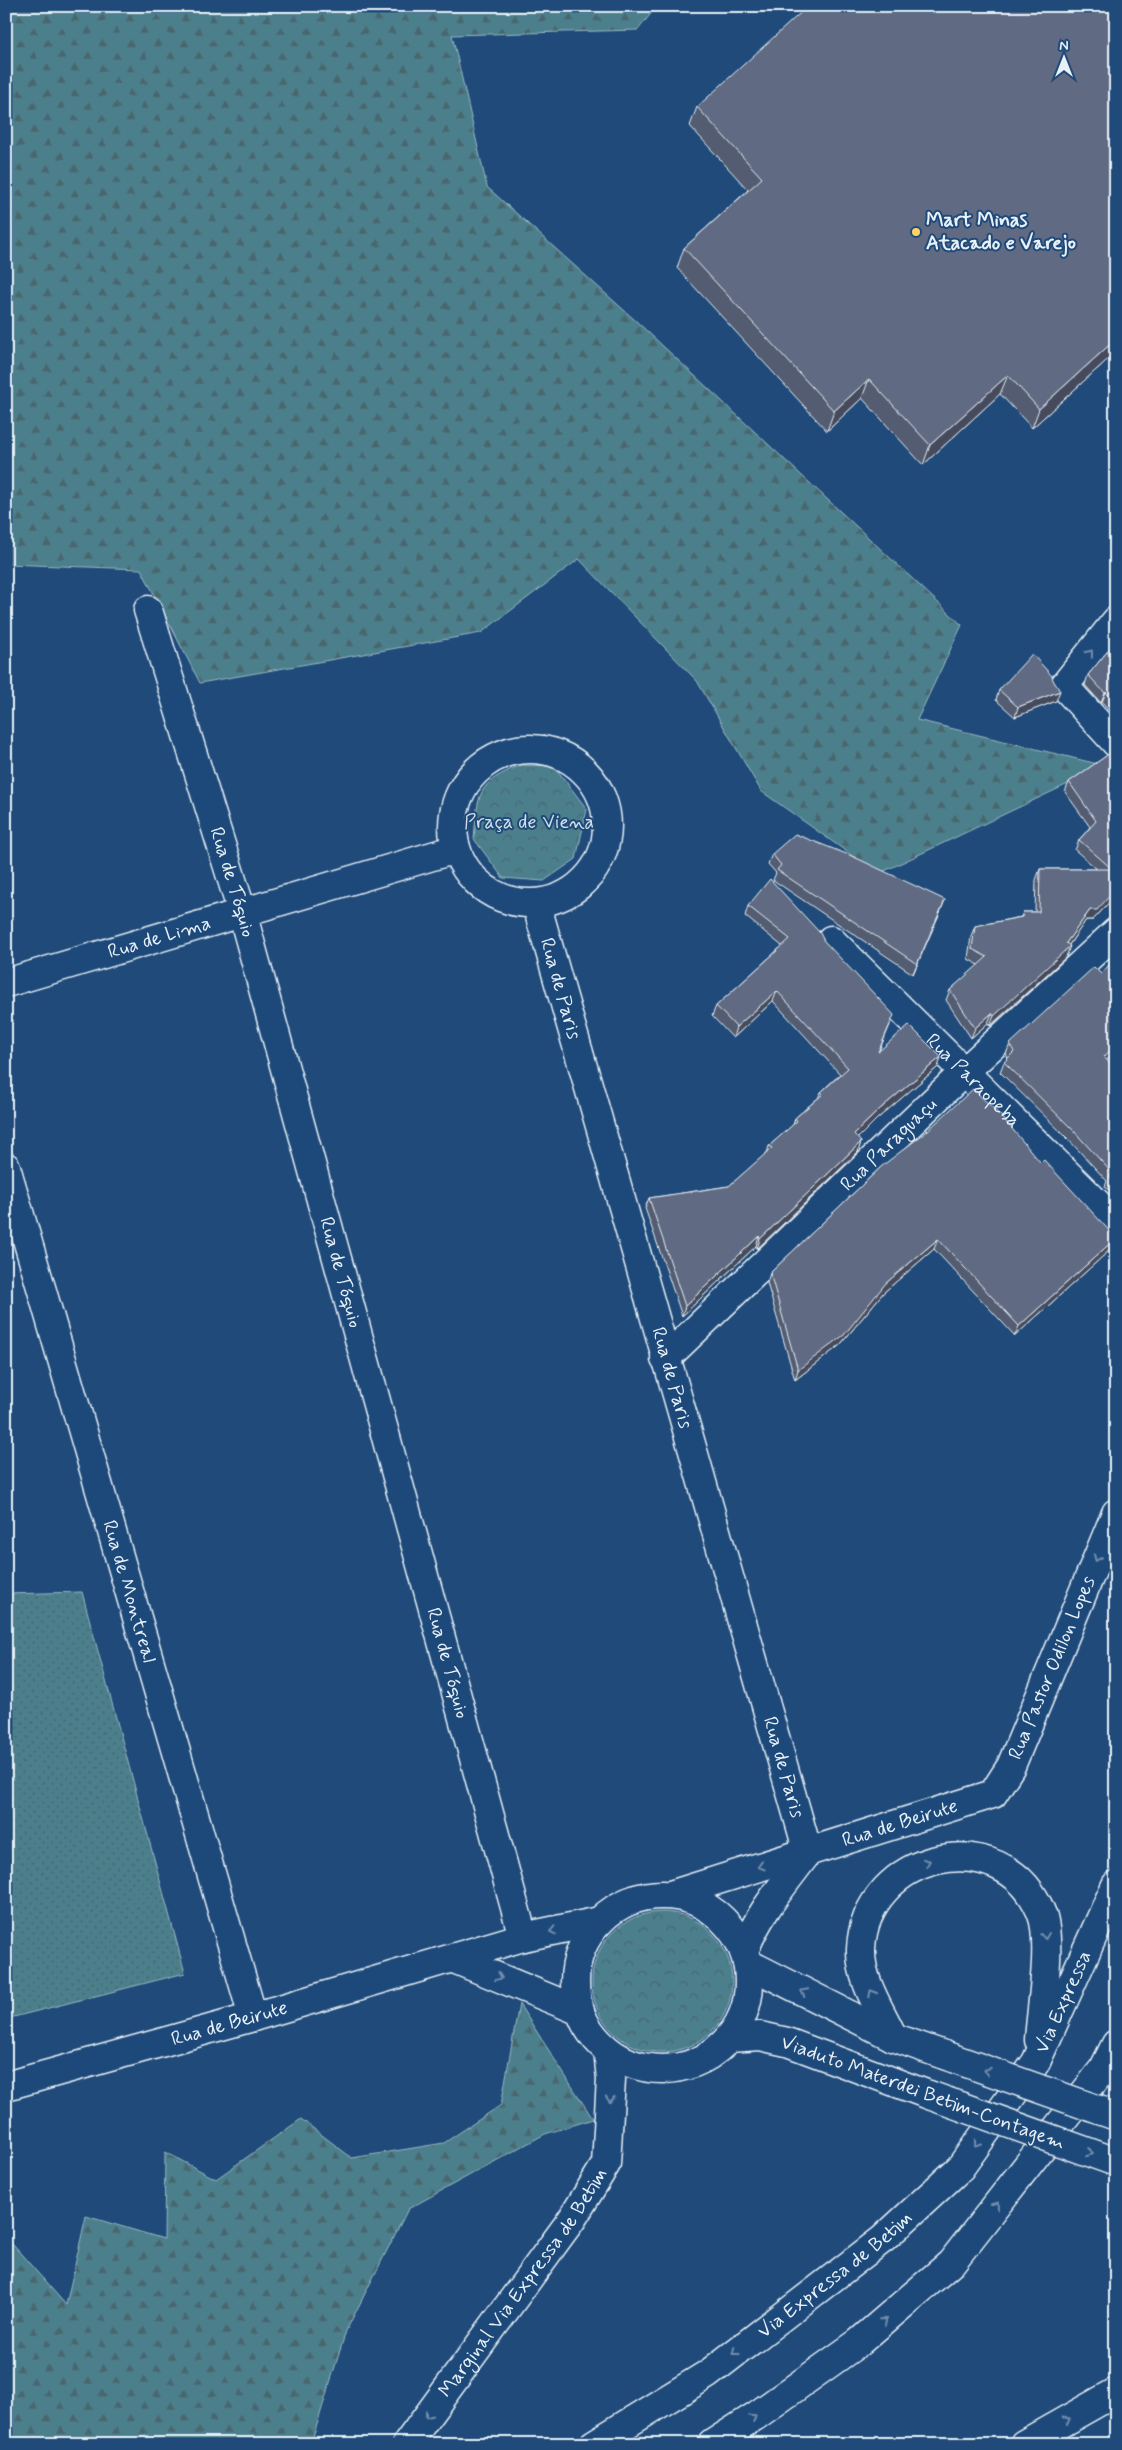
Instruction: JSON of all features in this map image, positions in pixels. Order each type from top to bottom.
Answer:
[{"type":"main road","name":"Rua de Tóquio","points":[[148,610],[242,912],[523,1937]]},
{"type":"main road","points":[[1116,621],[1064,686],[1116,742]]},
{"type":"main road","points":[[538,749],[563,756],[584,770],[599,790],[607,814],[607,840],[598,863],[583,883],[561,897],[536,903],[510,901],[486,890],[468,872],[456,849],[453,824],[458,799],[470,777],[489,760],[513,751],[538,749]]},
{"type":"main road","name":"Rua de Lima","points":[[6,983],[456,849]]},
{"type":"main road","name":"Rua de Paris","points":[[536,903],[665,1359],[808,1852]]},
{"type":"main road","name":"Rua Paraguaçu","points":[[665,1359],[964,1072],[1116,932]]},
{"type":"main road","name":"Rua Paraopeba","points":[[831,940],[1116,1222]]},
{"type":"main road","name":"Rua de Montreal","points":[[6,1166],[253,2017]]},
{"type":"main road","name":"Rua Pastor Odilon Lopes","points":[[993,1794],[1011,1766],[1116,1512]]},
{"type":"main road","name":"Rua de Beirute","points":[[670,1895],[993,1794]]},
{"type":"main road","points":[[745,1957],[751,1932],[768,1905],[808,1852]]},
{"type":"main road","points":[[894,2036],[865,1980],[861,1949],[867,1918],[883,1890],[907,1870],[937,1858],[968,1856],[999,1865],[1025,1883],[1042,1913],[1047,1952],[1036,2062]]},
{"type":"main road","name":"Via Expressa","points":[[1036,2062],[1116,1885]]},
{"type":"main road","points":[[670,1895],[694,1901],[714,1913],[732,1930],[745,1957],[749,1990],[742,2016],[729,2038],[714,2052],[692,2064],[673,2068],[653,2068],[630,2063],[608,2051],[594,2036],[580,2011],[575,1987],[577,1963],[585,1940],[600,1921],[620,1906],[645,1897],[670,1895]]},
{"type":"main road","name":"Rua de Beirute","points":[[6,2086],[253,2017],[523,1937],[600,1921]]},
{"type":"main road","points":[[745,1957],[894,2036],[1116,2116]]},
{"type":"main road","points":[[454,1959],[580,2011]]},
{"type":"main road","name":"Viaduto Materdei Betim-Contagem","points":[[729,2038],[760,2036],[787,2042],[1116,2162]]},
{"type":"main road","name":"Marginal Via Expressa de Betim","points":[[407,2444],[572,2219],[606,2164],[611,2079],[608,2051]]},
{"type":"main road","points":[[712,2444],[858,2343],[951,2263],[1112,2055]]},
{"type":"main road","name":"Via Expressa de Betim","points":[[594,2444],[708,2374],[883,2239],[960,2168],[1036,2062]]},
{"type":"main road","points":[[1024,2444],[1116,2392]]},
{"type":"green space","points":[[6,6],[657,6],[638,30],[452,35],[487,187],[635,320],[962,625],[917,720],[1106,766],[878,874],[761,791],[697,681],[579,559],[481,633],[200,683],[141,569],[6,564]]},
{"type":"green space","name":"Praça de Viena","points":[[522,765],[554,766],[587,809],[576,859],[544,881],[503,878],[474,839],[477,811],[482,792],[496,777]]},
{"type":"green space","points":[[82,1592],[185,1973],[6,2019],[6,1594]]},
{"type":"green space","points":[[662,1912],[676,1913],[689,1917],[712,1932],[727,1955],[731,1968],[731,1996],[727,2009],[712,2032],[689,2047],[676,2051],[662,2052],[648,2051],[635,2047],[612,2032],[597,2009],[593,1996],[592,1982],[593,1968],[597,1955],[612,1932],[635,1917],[648,1913]]},
{"type":"green space","points":[[519,2004],[593,2119],[545,2134],[408,2209],[346,2331],[311,2444],[6,2444],[6,2237],[66,2305],[86,2216],[164,2239],[165,2152],[216,2179],[301,2119],[352,2158],[444,2143],[501,2105]]},
{"type":"building","name":"Mart Minas Atacado e Varejo","points":[[808,6],[1116,6],[1116,339],[1039,409],[1008,375],[930,445],[869,379],[834,411],[684,248],[762,178],[697,107]]},
{"type":"building","points":[[1116,641],[1116,704],[1088,675]]},
{"type":"building","points":[[1032,654],[1052,676],[1060,691],[1018,707],[999,690]]},
{"type":"building","points":[[1116,749],[1116,889],[1097,910],[1090,910],[1066,943],[1070,946],[994,1016],[992,1013],[975,1028],[950,990],[987,957],[972,949],[975,926],[1022,917],[1023,912],[1039,912],[1040,869],[1112,869],[1079,840],[1096,821],[1069,782]]},
{"type":"building","points":[[795,834],[854,857],[945,900],[917,964],[777,870],[781,865],[772,854]]},
{"type":"building","points":[[770,879],[820,933],[824,941],[894,1015],[878,1052],[909,1025],[941,1057],[854,1134],[861,1142],[760,1239],[759,1236],[685,1306],[649,1198],[729,1186],[772,1148],[769,1146],[797,1121],[795,1118],[823,1094],[821,1092],[848,1068],[777,991],[736,1027],[716,1006],[790,939],[748,906]]},
{"type":"building","points":[[1116,957],[1116,1044],[1104,1057],[1116,1070],[1116,1182],[1109,1177],[1112,1173],[1071,1128],[1004,1062],[1014,1052],[1010,1044],[1094,967],[1101,974]]},
{"type":"building","points":[[973,1089],[1002,1117],[1041,1163],[1044,1160],[1116,1238],[1019,1326],[938,1239],[886,1283],[844,1335],[798,1370],[770,1273],[882,1166],[926,1132]]},
{"type":"place","name":"Mart Minas Atacado e Varejo","points":[[916,232]]}]
